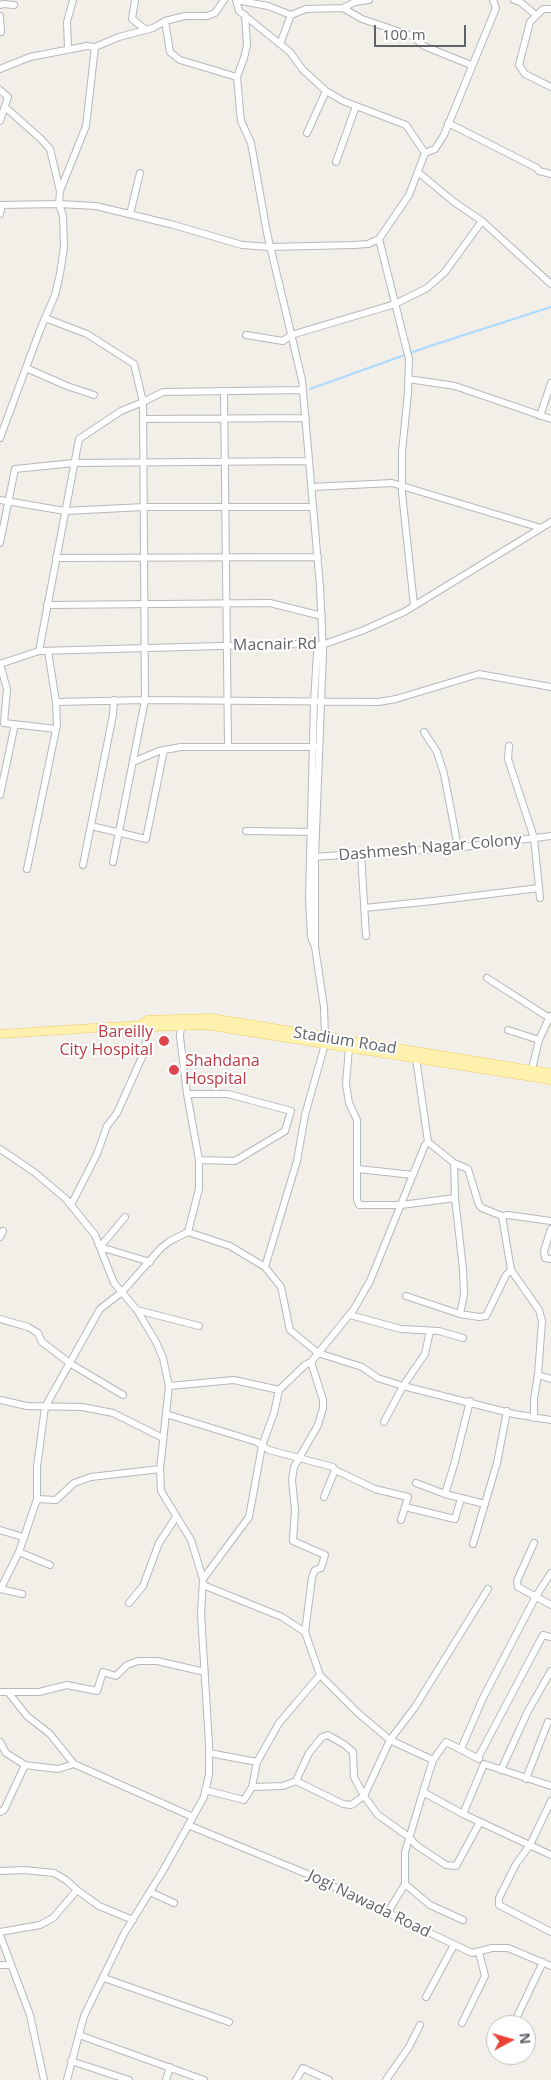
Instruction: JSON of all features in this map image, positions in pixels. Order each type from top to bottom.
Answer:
[{"type":"main road","name":"Stadium Road","points":[[145,1026],[147,1020],[210,1018],[325,1041],[350,1048],[531,1073],[551,1073]]},
{"type":"main road","name":"Stadium Road","points":[[0,1034],[128,1026],[206,1025],[325,1041],[531,1073],[551,1080]]},
{"type":"street","points":[[68,50],[67,22],[73,0]]},
{"type":"street","points":[[135,0],[132,19],[145,30]]},
{"type":"street","points":[[0,69],[30,57],[87,46],[94,47],[119,37],[145,30],[165,21],[185,16],[207,16],[215,13],[224,0]]},
{"type":"street","points":[[369,0],[355,2],[343,8],[306,9],[291,15],[268,6],[236,0],[239,11],[290,52],[303,70],[326,91],[356,106],[406,125],[426,153]]},
{"type":"street","points":[[0,214],[1,205],[59,204],[96,206],[242,245],[270,247],[368,244],[378,239],[409,195],[426,153],[435,149],[448,124],[496,8],[493,0]]},
{"type":"street","points":[[514,0],[520,2],[536,15]]},
{"type":"street","points":[[0,5],[14,6]]},
{"type":"street","points":[[343,8],[362,19],[412,36],[424,46],[471,65]]},
{"type":"street","points":[[551,9],[543,9],[530,22],[519,66],[524,74],[551,87]]},
{"type":"street","points":[[245,15],[246,45],[244,58],[237,77],[241,121],[251,143],[270,247],[303,390],[322,616],[310,921],[311,937],[315,947],[324,1007],[325,1041],[305,1115],[297,1161],[265,1267]]},
{"type":"street","points":[[280,44],[291,15]]},
{"type":"street","points":[[0,16],[1,32]]},
{"type":"street","points":[[165,21],[170,52],[180,60],[237,77]]},
{"type":"street","points":[[0,438],[55,296],[64,247],[63,216],[59,204],[60,191],[86,126],[94,47]]},
{"type":"street","points":[[0,90],[8,97],[0,121]]},
{"type":"street","points":[[308,133],[326,91]]},
{"type":"street","points":[[336,162],[356,106]]},
{"type":"street","points":[[5,108],[50,149],[60,191]]},
{"type":"street","points":[[448,124],[537,168],[538,172],[551,174]]},
{"type":"street","points":[[130,214],[140,173]]},
{"type":"street","points":[[419,173],[454,202],[482,221],[551,284]]},
{"type":"street","points":[[246,335],[283,341],[291,335],[395,304],[428,288],[439,278],[482,221]]},
{"type":"street","points":[[378,239],[409,358],[402,452],[402,485],[414,605]]},
{"type":"street","points":[[45,318],[87,334],[134,364],[143,402],[145,700],[113,862]]},
{"type":"street","points":[[26,368],[67,386],[94,395]]},
{"type":"street","points":[[408,380],[455,386],[551,419]]},
{"type":"street","points":[[540,416],[551,383]]},
{"type":"street","points":[[39,651],[79,439],[121,410],[163,392],[303,390]]},
{"type":"street","points":[[224,391],[228,746]]},
{"type":"street","points":[[143,419],[306,418]]},
{"type":"street","points":[[0,543],[15,469],[74,463],[309,461]]},
{"type":"street","points":[[312,487],[392,483],[541,528]]},
{"type":"street","points":[[0,500],[65,512],[144,507],[314,507]]},
{"type":"street","name":"Macnair Rd","points":[[0,664],[39,651],[293,644],[322,645],[364,630],[414,605],[551,522]]},
{"type":"street","points":[[56,558],[318,557]]},
{"type":"street","points":[[47,605],[144,602],[270,603],[322,616]]},
{"type":"street","points":[[27,869],[56,729],[56,702],[48,651]]},
{"type":"street","points":[[0,664],[7,689],[4,723],[56,729]]},
{"type":"street","points":[[56,702],[145,700],[378,702],[396,699],[479,674],[551,687]]},
{"type":"street","points":[[83,865],[113,715],[114,700]]},
{"type":"street","points":[[0,795],[15,724]]},
{"type":"street","points":[[424,732],[436,752],[444,774],[458,847]]},
{"type":"street","points":[[509,746],[508,759],[534,838],[540,898]]},
{"type":"street","points":[[132,762],[164,750],[181,747],[316,747]]},
{"type":"street","points":[[91,826],[146,839],[164,750]]},
{"type":"street","points":[[246,831],[313,832]]},
{"type":"street","name":"Dashmesh Nagar Colony","points":[[312,857],[458,847],[551,836]]},
{"type":"street","points":[[361,854],[366,936]]},
{"type":"street","points":[[364,908],[432,902],[539,888]]},
{"type":"street","points":[[487,978],[550,1017],[539,1040],[531,1073]]},
{"type":"street","points":[[181,1025],[180,1037],[199,1160],[199,1189],[188,1232]]},
{"type":"street","points":[[71,1204],[97,1154],[107,1126],[117,1113],[140,1063],[143,1055],[145,1026]]},
{"type":"street","points":[[508,1030],[539,1040]]},
{"type":"street","points":[[350,1048],[346,1084],[349,1103],[356,1120],[357,1199],[359,1205],[401,1205],[454,1198]]},
{"type":"street","points":[[203,1582],[249,1517],[262,1446],[274,1414],[279,1390],[305,1365],[311,1362],[350,1315],[370,1281],[428,1142],[416,1058]]},
{"type":"street","points":[[188,1094],[228,1094],[291,1111],[284,1130],[234,1161],[199,1160]]},
{"type":"street","points":[[428,1142],[454,1163],[468,1169],[479,1205],[482,1208],[502,1216],[508,1215],[551,1221]]},
{"type":"street","points":[[0,1149],[34,1172],[71,1204],[95,1235],[114,1283],[137,1310],[159,1350],[169,1386],[160,1468],[161,1491],[191,1540],[203,1582],[201,1614],[209,1753],[209,1775],[206,1790],[204,1797],[150,1892],[125,1932],[84,2016],[67,2080]]},
{"type":"street","points":[[454,1163],[454,1198],[463,1269],[464,1295],[460,1314]]},
{"type":"street","points":[[358,1169],[413,1176]]},
{"type":"street","points":[[502,1216],[511,1270],[539,1310],[542,1321],[534,1418]]},
{"type":"street","points":[[100,1247],[125,1218]]},
{"type":"street","points":[[551,1229],[544,1251],[545,1258],[551,1259]]},
{"type":"street","points":[[22,1594],[0,1588],[19,1552],[37,1499],[36,1467],[45,1406],[71,1364],[100,1309],[122,1292],[170,1241],[188,1232],[230,1246],[265,1267],[281,1287],[290,1330],[318,1354],[362,1367],[378,1378],[403,1386],[534,1418],[551,1420]]},
{"type":"street","points":[[100,1247],[150,1262]]},
{"type":"street","points":[[406,1296],[460,1314],[479,1317],[486,1316],[506,1275],[511,1270]]},
{"type":"street","points":[[137,1310],[199,1326]]},
{"type":"street","points":[[350,1315],[401,1329],[439,1331],[463,1338]]},
{"type":"street","points":[[0,1319],[28,1327],[38,1333],[42,1342],[71,1364],[123,1395]]},
{"type":"street","points":[[384,1422],[403,1386],[426,1354],[430,1331]]},
{"type":"street","points":[[311,1362],[323,1400],[323,1408],[318,1425],[294,1467],[292,1480],[295,1510],[293,1541],[325,1555],[321,1568],[315,1570],[312,1578],[306,1632],[320,1675],[358,1713],[390,1740],[432,1760]]},
{"type":"street","points":[[538,1375],[551,1379]]},
{"type":"street","points":[[169,1386],[234,1380],[279,1390]]},
{"type":"street","points":[[0,1400],[28,1406],[82,1408],[113,1413],[163,1438]]},
{"type":"street","points":[[445,1494],[470,1401]]},
{"type":"street","points":[[473,1544],[502,1440],[507,1411]]},
{"type":"street","points":[[166,1414],[257,1442],[262,1446],[300,1459],[332,1467],[375,1488],[408,1497],[401,1520]]},
{"type":"street","points":[[37,1499],[56,1500],[74,1483],[91,1477],[160,1468]]},
{"type":"street","points":[[324,1497],[335,1470]]},
{"type":"street","points":[[416,1483],[445,1494],[485,1504]]},
{"type":"street","points":[[406,1507],[455,1519],[461,1498]]},
{"type":"street","points":[[129,1603],[143,1586],[159,1543],[176,1517]]},
{"type":"street","points":[[0,1530],[24,1537]]},
{"type":"street","points":[[534,1544],[517,1581],[518,1587],[551,1605]]},
{"type":"street","points":[[19,1552],[50,1565]]},
{"type":"street","points":[[461,1749],[483,1698],[536,1596],[551,1573]]},
{"type":"street","points":[[203,1582],[282,1617],[306,1632]]},
{"type":"street","points":[[296,1781],[343,1804],[350,1805],[364,1796],[390,1740],[415,1707],[488,1588]]},
{"type":"street","points":[[478,1758],[543,1635],[551,1637]]},
{"type":"street","points":[[0,1692],[39,1692],[66,1685],[97,1691],[103,1672],[116,1676],[127,1665],[138,1661],[158,1661],[205,1672]]},
{"type":"street","points":[[501,1770],[528,1711],[551,1671]]},
{"type":"street","points":[[206,1790],[244,1800],[252,1787],[257,1762],[279,1723],[320,1675]]},
{"type":"street","points":[[8,1692],[27,1716],[50,1734],[74,1764],[193,1816]]},
{"type":"street","points":[[526,1779],[548,1722]]},
{"type":"street","points":[[252,1787],[283,1786],[296,1781],[309,1753],[322,1737],[328,1735],[353,1752],[354,1777],[364,1796],[378,1815],[416,1845],[446,1865],[456,1866],[480,1822]]},
{"type":"street","points":[[0,1742],[6,1752],[25,1765],[58,1770],[74,1764]]},
{"type":"street","points":[[388,1912],[405,1884],[405,1852],[432,1760],[446,1742],[478,1758],[484,1764],[551,1786]]},
{"type":"street","points":[[209,1753],[257,1762]]},
{"type":"street","points":[[463,1814],[484,1764]]},
{"type":"street","points":[[0,1812],[4,1810],[25,1765]]},
{"type":"street","points":[[424,1792],[463,1814],[551,1855]]},
{"type":"street","points":[[551,1801],[530,1845],[516,1864],[499,1898],[500,1905],[551,1932]]},
{"type":"street","name":"Jogi Nawada Road","points":[[188,1824],[307,1874],[472,1953],[492,1948],[508,1948],[551,1966]]},
{"type":"street","points":[[0,1871],[24,1870],[54,1873],[99,1906],[133,1920]]},
{"type":"street","points":[[405,1884],[430,1905],[463,1920]]},
{"type":"street","points":[[44,2080],[30,2015],[0,1934],[40,1925],[53,1918],[77,1890]]},
{"type":"street","points":[[150,1892],[174,1903]]},
{"type":"street","points":[[426,1997],[454,1945]]},
{"type":"street","points":[[462,2023],[485,1976],[479,1952]]},
{"type":"street","points":[[518,2015],[543,1962]]},
{"type":"street","points":[[0,1965],[11,1965]]},
{"type":"street","points":[[104,1978],[229,2022]]},
{"type":"street","points":[[386,2080],[409,2047],[420,2025]]},
{"type":"street","points":[[79,2035],[204,2080]]},
{"type":"street","points":[[71,2061],[129,2080]]},
{"type":"street","points":[[166,2080],[170,2068]]},
{"type":"street","points":[[296,2080],[303,2068],[329,2080]]},
{"type":"waterway","points":[[310,389],[427,347],[551,307]]},
{"type":"place","name":"Bareilly City Hospital","points":[[164,1041]]},
{"type":"place","name":"Shahdana Hospital","points":[[174,1070]]}]
